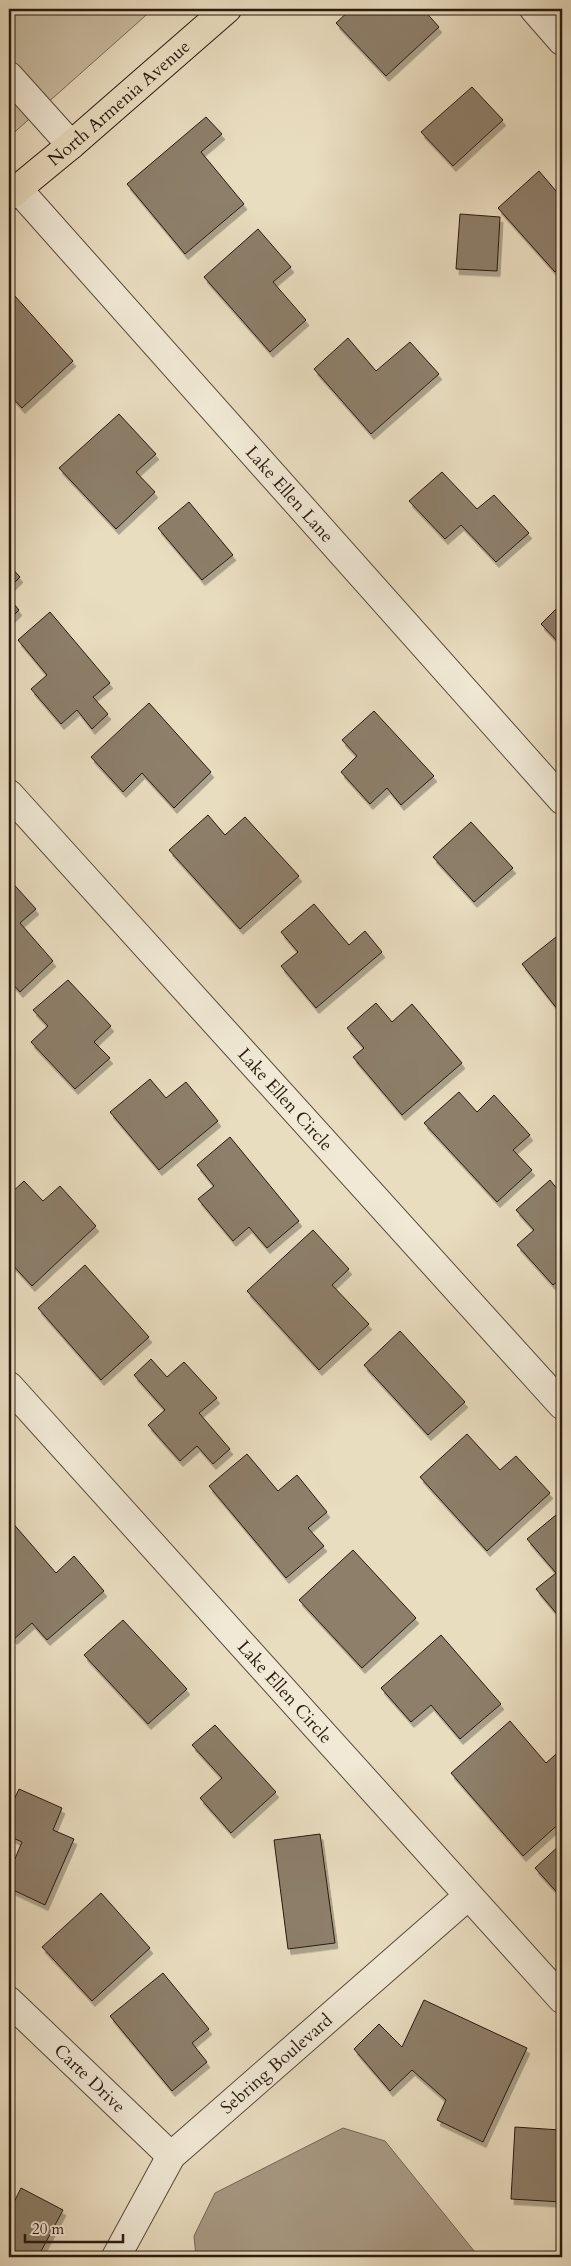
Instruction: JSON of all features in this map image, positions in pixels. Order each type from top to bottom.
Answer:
[{"type":"main road","name":"North Armenia Avenue","points":[[13,192],[71,145],[227,9]]},
{"type":"street","points":[[534,9],[562,41]]},
{"type":"street","points":[[9,76],[71,145]]},
{"type":"street","name":"Lake Ellen Lane","points":[[13,192],[562,800]]},
{"type":"street","name":"Lake Ellen Circle","points":[[9,794],[562,1405]]},
{"type":"street","name":"Lake Ellen Circle","points":[[9,1386],[562,1999]]},
{"type":"street","name":"Sebring Boulevard","points":[[116,2257],[171,2156],[468,1896]]},
{"type":"street","name":"Carte Drive","points":[[9,2001],[171,2156]]},
{"type":"shaded area","points":[[9,9],[153,9],[9,137]]},
{"type":"shaded area","points":[[343,2128],[385,2141],[479,2257],[196,2257],[194,2236],[215,2193]]},
{"type":"building","points":[[351,9],[423,9],[439,27],[386,76],[336,23]]},
{"type":"building","points":[[472,87],[503,120],[453,166],[421,132]]},
{"type":"building","points":[[206,117],[222,134],[201,152],[244,204],[185,254],[127,184]]},
{"type":"building","points":[[539,171],[562,198],[562,266],[555,272],[498,208]]},
{"type":"building","points":[[460,214],[500,217],[497,271],[456,269]]},
{"type":"building","points":[[258,229],[291,267],[273,282],[306,320],[270,352],[204,277]]},
{"type":"building","points":[[14,295],[73,361],[22,408],[9,394],[9,300]]},
{"type":"building","points":[[348,338],[376,371],[410,342],[439,374],[371,434],[314,369]]},
{"type":"building","points":[[119,414],[156,454],[136,472],[155,492],[116,529],[59,468]]},
{"type":"building","points":[[442,472],[477,509],[494,495],[529,533],[496,562],[461,525],[445,539],[409,501]]},
{"type":"building","points":[[189,502],[233,555],[202,580],[158,528]]},
{"type":"building","points":[[9,565],[20,577],[9,588]]},
{"type":"building","points":[[9,598],[19,610],[9,620]]},
{"type":"building","points":[[562,603],[562,646],[541,624]]},
{"type":"building","points":[[50,612],[110,683],[93,697],[108,714],[92,729],[77,710],[61,724],[31,689],[47,675],[18,640]]},
{"type":"building","points":[[149,703],[211,772],[174,808],[142,773],[123,792],[91,757]]},
{"type":"building","points":[[374,711],[434,776],[401,805],[387,788],[370,804],[341,772],[357,756],[342,740]]},
{"type":"building","points":[[208,815],[225,835],[245,817],[299,876],[240,929],[169,850]]},
{"type":"building","points":[[471,822],[513,868],[474,902],[433,857]]},
{"type":"building","points":[[9,879],[36,909],[20,923],[53,961],[20,992],[9,980]]},
{"type":"building","points":[[314,904],[349,945],[365,931],[382,952],[316,1008],[281,966],[298,952],[281,932]]},
{"type":"building","points":[[556,937],[562,946],[562,1015],[522,964]]},
{"type":"building","points":[[68,980],[111,1026],[94,1042],[110,1058],[75,1089],[31,1042],[48,1026],[33,1010]]},
{"type":"building","points":[[376,1003],[392,1022],[412,1004],[462,1063],[402,1115],[353,1057],[364,1048],[347,1028]]},
{"type":"building","points":[[150,1079],[166,1098],[186,1082],[218,1121],[159,1170],[110,1112]]},
{"type":"building","points":[[459,1092],[477,1112],[494,1095],[530,1135],[513,1150],[532,1170],[497,1202],[424,1123]]},
{"type":"building","points":[[230,1137],[299,1221],[267,1248],[249,1227],[233,1241],[198,1199],[214,1186],[197,1165]]},
{"type":"building","points":[[550,1180],[562,1195],[562,1278],[553,1285],[517,1245],[534,1230],[516,1210]]},
{"type":"building","points":[[24,1181],[43,1201],[60,1186],[96,1226],[32,1286],[9,1261],[9,1233],[11,1231],[9,1228],[9,1195]]},
{"type":"building","points":[[313,1230],[349,1269],[332,1285],[369,1324],[319,1370],[247,1291]]},
{"type":"building","points":[[85,1265],[149,1337],[101,1380],[38,1308]]},
{"type":"building","points":[[400,1331],[465,1402],[428,1435],[364,1365]]},
{"type":"building","points":[[151,1359],[167,1377],[184,1362],[217,1398],[199,1413],[230,1449],[213,1464],[197,1446],[180,1461],[148,1425],[165,1410],[134,1375]]},
{"type":"building","points":[[467,1434],[500,1470],[516,1456],[550,1493],[487,1551],[420,1477]]},
{"type":"building","points":[[247,1454],[278,1491],[297,1475],[327,1512],[308,1528],[324,1546],[286,1578],[209,1486]]},
{"type":"building","points":[[562,1510],[562,1620],[536,1589],[556,1573],[527,1539]]},
{"type":"building","points":[[11,1521],[56,1573],[74,1556],[104,1591],[47,1640],[32,1623],[14,1639],[9,1633],[9,1523]]},
{"type":"building","points":[[353,1550],[416,1618],[362,1668],[299,1600]]},
{"type":"building","points":[[123,1620],[187,1689],[148,1724],[84,1655]]},
{"type":"building","points":[[441,1635],[501,1704],[460,1739],[431,1705],[411,1722],[381,1688]]},
{"type":"building","points":[[510,1721],[546,1763],[562,1749],[562,1821],[523,1856],[451,1773]]},
{"type":"building","points":[[215,1725],[276,1792],[231,1833],[200,1798],[222,1778],[192,1745]]},
{"type":"building","points":[[19,1789],[62,1808],[53,1830],[74,1839],[45,1905],[9,1888],[9,1873],[22,1842],[9,1836],[9,1810]]},
{"type":"building","points":[[320,1834],[335,1943],[288,1949],[274,1840]]},
{"type":"building","points":[[562,1843],[562,1898],[535,1868]]},
{"type":"building","points":[[101,1893],[150,1948],[92,2001],[42,1947]]},
{"type":"building","points":[[163,1973],[209,2029],[192,2043],[207,2062],[172,2091],[110,2016]]},
{"type":"building","points":[[424,2000],[527,2048],[483,2142],[437,2120],[446,2100],[412,2070],[390,2091],[354,2049],[379,2024],[402,2047]]},
{"type":"building","points":[[515,2127],[560,2130],[558,2154],[562,2154],[562,2202],[511,2199]]},
{"type":"building","points":[[21,2188],[63,2210],[38,2257],[9,2257],[9,2207],[11,2208]]}]
